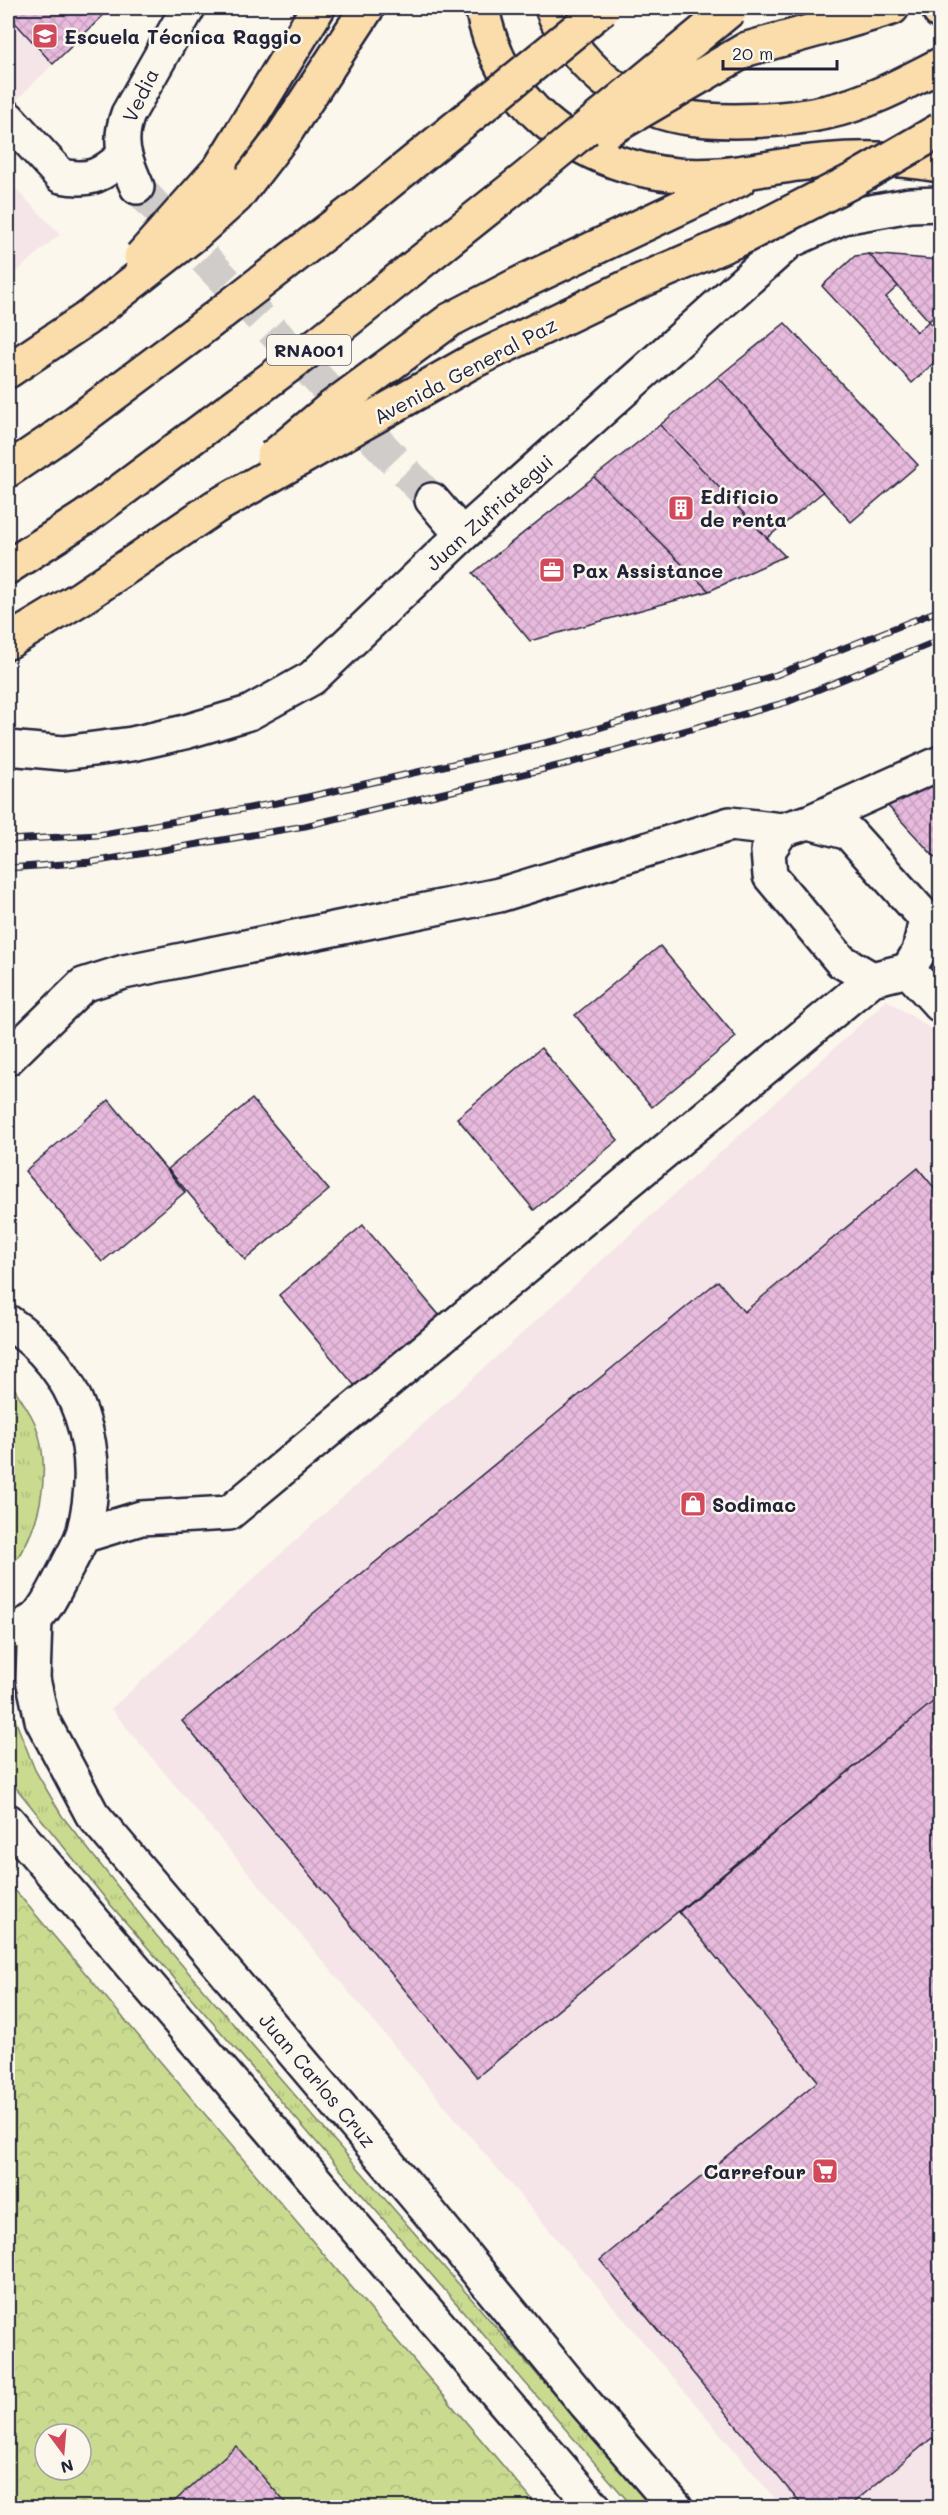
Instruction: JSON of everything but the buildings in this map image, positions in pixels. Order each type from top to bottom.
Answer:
[{"type":"highway","points":[[86,319],[220,168],[318,8]]},
{"type":"highway","points":[[8,371],[86,319],[196,233],[236,197],[283,136],[367,8]]},
{"type":"highway","points":[[482,8],[490,43],[512,83],[539,115],[573,143],[615,162],[665,173],[718,175],[854,158],[913,160],[940,165]]},
{"type":"highway","points":[[552,8],[570,46],[593,70],[611,85],[652,107],[681,117],[731,120],[794,117],[828,112],[863,101],[940,65]]},
{"type":"highway","points":[[8,470],[51,441],[194,334],[357,208],[603,8]]},
{"type":"highway","name":"RNA001","points":[[8,567],[87,516],[300,357],[526,178],[732,8]]},
{"type":"highway","points":[[526,178],[747,50],[892,8]]},
{"type":"highway","name":"Avenida General Paz","points":[[8,642],[81,598],[215,507],[471,362],[636,283],[739,239],[852,181],[940,130]]},
{"type":"highway","points":[[215,507],[331,408],[450,320],[527,280],[761,169]]},
{"type":"street","name":"Vedia","points":[[124,156],[121,142],[128,114],[188,8]]},
{"type":"street","points":[[8,118],[61,176],[88,178],[103,174],[124,156],[136,187]]},
{"type":"street","name":"Juan Zufriategui","points":[[8,748],[63,753],[132,744],[185,732],[249,713],[312,678],[462,535],[790,241],[843,218],[910,205],[940,204]]},
{"type":"street","points":[[432,500],[462,535]]},
{"type":"street","points":[[872,979],[841,961],[770,876],[768,851],[795,826],[940,763]]},
{"type":"street","points":[[8,1058],[83,985],[124,972],[499,895],[730,824],[795,826],[849,833],[933,927],[908,970],[872,979],[229,1513],[141,1518],[82,1536]]},
{"type":"street","points":[[908,970],[940,1005]]},
{"type":"street","points":[[8,1322],[32,1338],[66,1379],[87,1430],[92,1483],[82,1536],[58,1584],[21,1626]]},
{"type":"street","name":"Juan Carlos Cruz","points":[[21,1626],[42,1720],[92,1814],[428,2211],[586,2404],[676,2508]]},
{"type":"street","points":[[8,1821],[595,2508]]},
{"type":"shaded area","name":"Escuela Técnica Raggio","points":[[8,8],[111,8],[8,108]]},
{"type":"shaded area","points":[[8,181],[60,234],[8,279]]},
{"type":"shaded area","points":[[887,1000],[940,1035],[940,2507],[782,2507],[111,1709]]},
{"type":"green space","points":[[8,1381],[36,1426],[41,1444],[43,1482],[36,1520],[29,1538],[8,1569]]},
{"type":"green space","points":[[8,1702],[35,1770],[62,1816],[156,1935],[652,2507],[633,2507],[109,1903],[13,1784],[8,1777]]},
{"type":"green space","points":[[8,1882],[538,2507],[8,2507]]},
{"type":"tunnel","points":[[137,187],[432,500]]},
{"type":"railway","points":[[8,840],[98,835],[299,799],[562,739],[776,675],[940,610]]},
{"type":"railway","points":[[8,868],[92,862],[305,826],[570,763],[787,702],[940,640]]},
{"type":"place","name":"Escuela Técnica Raggio","points":[[45,36]]},
{"type":"place","name":"Edificio de renta","points":[[681,508]]},
{"type":"place","name":"Pax Assistance","points":[[552,570]]},
{"type":"place","name":"Sodimac","points":[[693,1504]]},
{"type":"place","name":"Carrefour","points":[[825,2171]]}]
